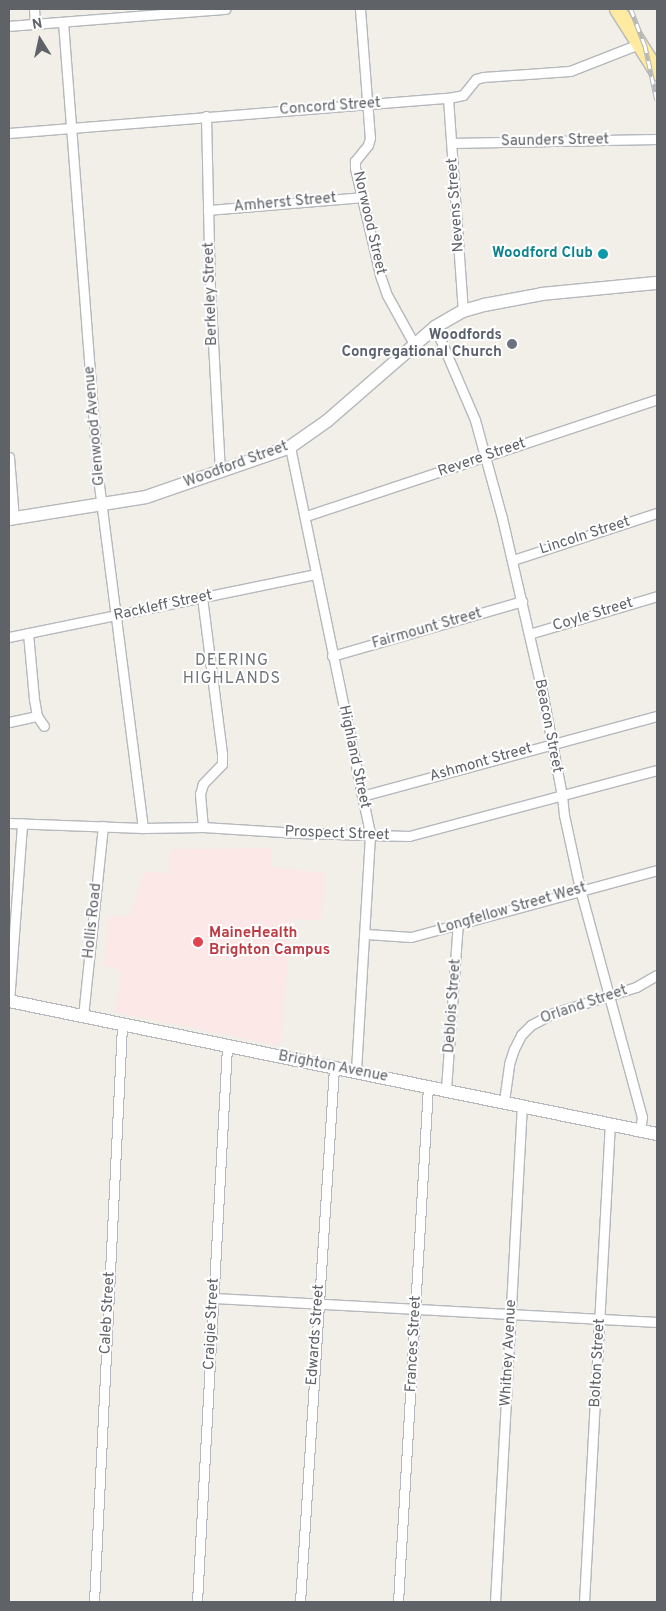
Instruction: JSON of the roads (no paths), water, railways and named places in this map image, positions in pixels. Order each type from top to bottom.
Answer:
[{"type":"highway","points":[[617,9],[657,72]]},
{"type":"main road","name":"Woodford Street","points":[[11,519],[146,498],[290,447],[327,420],[435,327],[463,311],[484,304],[542,294],[657,284]]},
{"type":"main road","name":"Brighton Avenue","points":[[9,1002],[446,1089],[657,1134]]},
{"type":"street","points":[[34,9],[35,24]]},
{"type":"street","points":[[9,26],[225,9]]},
{"type":"street","name":"Norwood Street","points":[[360,9],[370,138],[368,145],[355,161],[380,275],[387,296],[414,344]]},
{"type":"street","name":"Glenwood Avenue","points":[[63,22],[98,477],[118,615],[143,828]]},
{"type":"street","name":"Concord Street","points":[[9,132],[448,98],[463,95],[476,79],[483,77],[570,71],[639,44]]},
{"type":"street","name":"Nevens Street","points":[[448,98],[463,311]]},
{"type":"street","name":"Berkeley Street","points":[[206,116],[208,210],[220,472]]},
{"type":"street","name":"Saunders Street","points":[[452,143],[657,139]]},
{"type":"street","name":"Amherst Street","points":[[208,210],[362,197]]},
{"type":"street","name":"Beacon Street","points":[[435,327],[468,401],[486,456],[513,560],[552,743],[564,816],[580,889],[642,1117],[640,1130]]},
{"type":"street","name":"Revere Street","points":[[306,516],[657,399]]},
{"type":"street","name":"Highland Street","points":[[290,447],[306,516],[332,656],[370,835],[366,934],[356,1071]]},
{"type":"street","points":[[9,456],[11,519]]},
{"type":"street","name":"Lincoln Street","points":[[513,560],[657,513]]},
{"type":"street","name":"Rackleff Street","points":[[9,637],[316,574]]},
{"type":"street","name":"Coyle Street","points":[[529,634],[657,596]]},
{"type":"street","points":[[202,598],[222,754],[222,764],[203,784],[200,794],[203,827]]},
{"type":"street","name":"Fairmount Street","points":[[332,656],[522,601]]},
{"type":"street","points":[[28,633],[38,716],[44,726]]},
{"type":"street","points":[[9,722],[38,716]]},
{"type":"street","name":"Ashmont Street","points":[[362,796],[657,716]]},
{"type":"street","name":"Prospect Street","points":[[9,823],[143,828],[203,827],[370,835],[419,835],[657,770]]},
{"type":"street","points":[[9,1002],[22,823]]},
{"type":"street","name":"Hollis Road","points":[[83,1016],[103,826]]},
{"type":"street","name":"Longfellow Street West","points":[[366,934],[411,937],[580,889],[657,870]]},
{"type":"street","name":"Deblois Street","points":[[446,1089],[458,923]]},
{"type":"street","name":"Orland Street","points":[[504,1101],[509,1064],[514,1049],[526,1030],[542,1018],[610,996],[642,984],[657,975]]},
{"type":"street","name":"Caleb Street","points":[[94,1602],[122,1025]]},
{"type":"street","name":"Craigie Street","points":[[197,1602],[227,1046]]},
{"type":"street","name":"Edwards Street","points":[[300,1602],[334,1067]]},
{"type":"street","name":"Frances Street","points":[[398,1602],[428,1086]]},
{"type":"street","name":"Whitney Avenue","points":[[495,1602],[522,1105]]},
{"type":"street","name":"Bolton Street","points":[[584,1602],[601,1319],[610,1124]]},
{"type":"street","points":[[214,1298],[657,1322]]},
{"type":"railway","points":[[631,9],[645,45],[657,100]]},
{"type":"place","name":"Woodford Club","points":[[603,254]]},
{"type":"place","name":"Woodfords Congregational Church","points":[[512,344]]},
{"type":"place","name":"MaineHealth Brighton Campus","points":[[198,942]]},
{"type":"district","name":"DEERING HIGHLANDS","points":[[232,670]]}]
